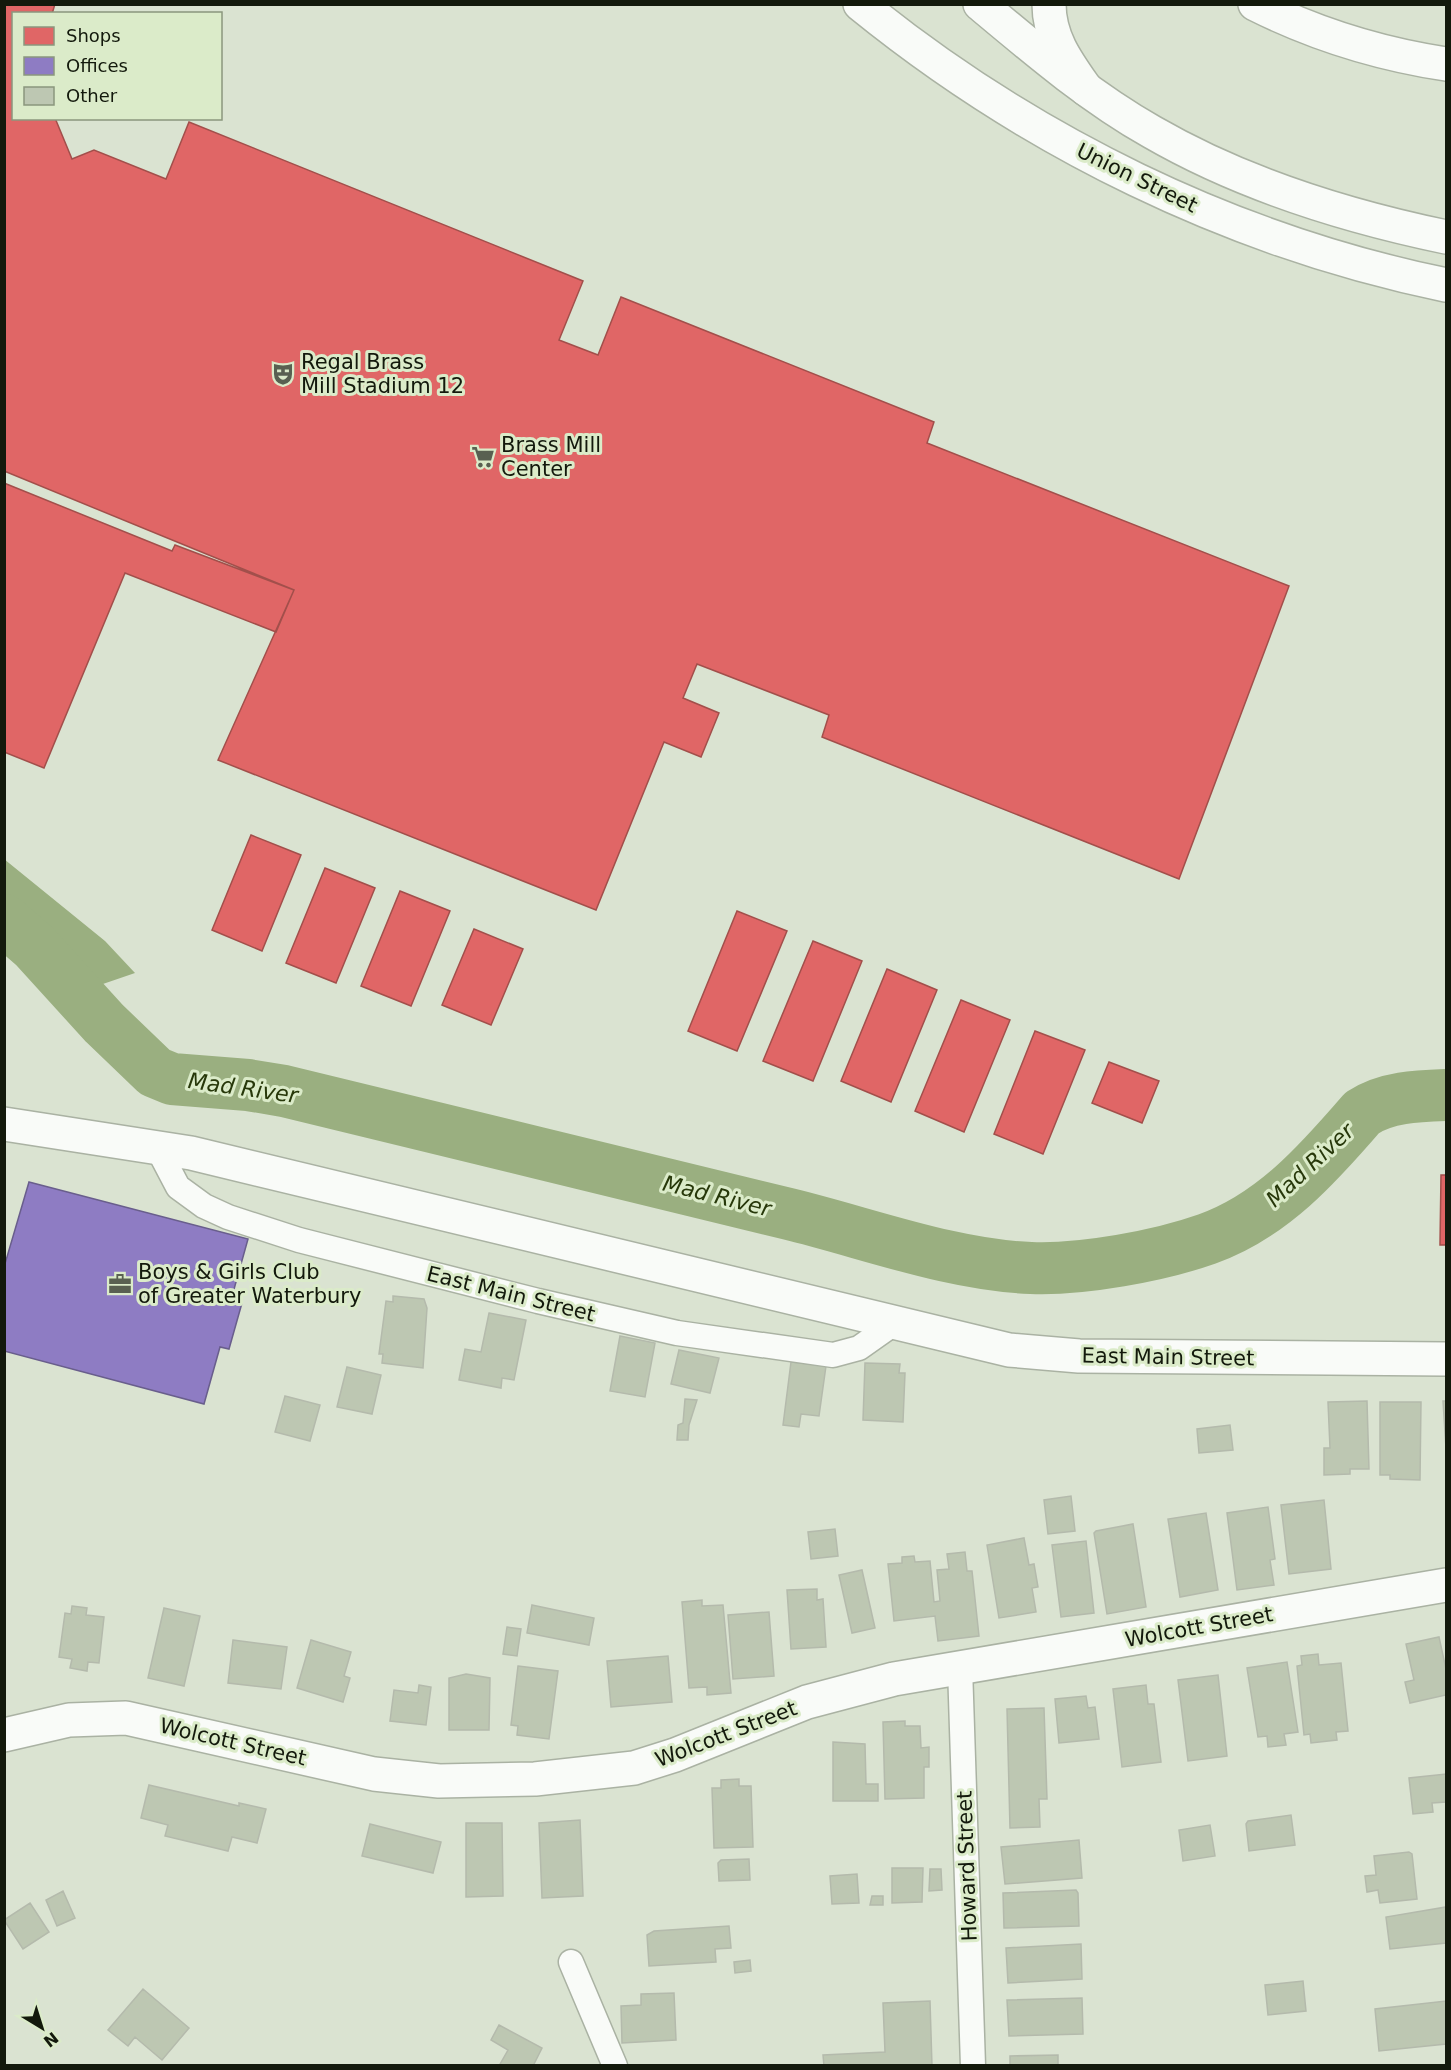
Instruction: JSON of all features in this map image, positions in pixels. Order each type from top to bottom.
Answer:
[{"type":"main road","name":"Union Street","points":[[860,4],[928,56],[990,98],[1053,137],[1139,182],[1215,215],[1293,243],[1366,265],[1446,285]]},
{"type":"main road","points":[[980,4],[1086,89],[1150,131],[1217,165],[1302,198],[1446,237]]},
{"type":"main road","points":[[1049,4],[1050,23],[1058,46],[1086,89]]},
{"type":"main road","points":[[1254,4],[1336,38],[1376,50],[1446,64]]},
{"type":"main road","name":"East Main Street","points":[[4,1124],[157,1147],[296,1178],[986,1346],[1054,1355],[1446,1359]]},
{"type":"main road","name":"Wolcott Street","points":[[4,1735],[69,1720],[126,1718],[172,1726],[336,1766],[409,1779],[465,1782],[609,1773],[654,1762],[807,1702],[850,1689],[960,1667],[1446,1585]]},
{"type":"street","name":"East Main Street","points":[[157,1147],[178,1187],[204,1206],[228,1217],[305,1242],[538,1302],[677,1332],[833,1355],[859,1348],[893,1324]]},
{"type":"street","name":"Howard Street","points":[[960,1667],[974,2066]]},
{"type":"street","points":[[571,1962],[615,2066]]},
{"type":"shaded area","points":[[4,859],[105,941],[135,973],[100,985],[77,1006],[40,969],[5,954]]},
{"type":"building: Shops","name":"Brass Mill Center","points":[[4,4],[55,4],[53,12],[12,12],[12,120],[56,120],[72,159],[94,150],[166,179],[189,122],[583,281],[559,340],[598,355],[621,297],[934,422],[927,443],[1289,586],[1179,879],[822,737],[829,715],[697,664],[683,698],[719,713],[701,757],[664,742],[596,910],[218,760],[294,590],[4,471]]},
{"type":"building: Shops","points":[[4,483],[172,551],[175,545],[294,590],[276,632],[125,573],[44,768],[4,752]]},
{"type":"building: Shops","points":[[251,835],[301,855],[262,951],[212,930]]},
{"type":"building: Shops","points":[[325,868],[375,888],[336,983],[286,963]]},
{"type":"building: Shops","points":[[400,891],[450,911],[411,1006],[361,986]]},
{"type":"building: Shops","points":[[737,911],[787,931],[737,1051],[688,1031]]},
{"type":"building: Shops","points":[[474,929],[523,949],[491,1025],[442,1005]]},
{"type":"building: Shops","points":[[813,941],[862,961],[813,1081],[763,1061]]},
{"type":"building: Shops","points":[[887,969],[937,990],[891,1102],[841,1081]]},
{"type":"building: Shops","points":[[961,1000],[1010,1020],[964,1132],[915,1111]]},
{"type":"building: Shops","points":[[1035,1031],[1085,1050],[1043,1154],[994,1134]]},
{"type":"building: Shops","points":[[1109,1062],[1159,1081],[1142,1123],[1092,1103]]},
{"type":"building: Shops","points":[[1441,1175],[1446,1175],[1446,1245],[1440,1245]]},
{"type":"building: Offices","name":"Boys & Girls Club of Greater Waterbury","points":[[29,1182],[248,1239],[231,1300],[242,1303],[229,1349],[220,1347],[204,1404],[4,1351],[4,1267]]},
{"type":"building: Other","points":[[393,1296],[424,1299],[427,1308],[423,1368],[382,1363],[383,1354],[379,1354],[386,1301],[393,1302]]},
{"type":"building: Other","points":[[489,1313],[526,1320],[514,1380],[502,1378],[501,1388],[459,1380],[465,1349],[481,1352]]},
{"type":"building: Other","points":[[620,1336],[655,1343],[645,1397],[610,1391]]},
{"type":"building: Other","points":[[679,1350],[719,1358],[710,1393],[671,1384]]},
{"type":"building: Other","points":[[791,1362],[826,1366],[819,1416],[801,1414],[799,1427],[783,1425]]},
{"type":"building: Other","points":[[865,1363],[900,1364],[899,1373],[905,1373],[903,1422],[863,1420]]},
{"type":"building: Other","points":[[347,1367],[381,1375],[372,1414],[337,1407]]},
{"type":"building: Other","points":[[285,1396],[320,1405],[310,1441],[275,1432]]},
{"type":"building: Other","points":[[685,1399],[697,1400],[689,1425],[688,1440],[677,1440],[678,1425],[683,1423]]},
{"type":"building: Other","points":[[1367,1401],[1369,1469],[1350,1469],[1350,1474],[1324,1475],[1324,1448],[1330,1448],[1328,1402]]},
{"type":"building: Other","points":[[1443,1401],[1446,1401],[1446,1448]]},
{"type":"building: Other","points":[[1380,1402],[1421,1402],[1420,1480],[1390,1479],[1390,1475],[1380,1475]]},
{"type":"building: Other","points":[[1230,1425],[1233,1450],[1199,1453],[1197,1429]]},
{"type":"building: Other","points":[[1071,1496],[1075,1531],[1048,1534],[1044,1500]]},
{"type":"building: Other","points":[[1324,1500],[1331,1569],[1289,1574],[1281,1505]]},
{"type":"building: Other","points":[[1268,1507],[1275,1559],[1270,1560],[1274,1585],[1237,1590],[1227,1513]]},
{"type":"building: Other","points":[[1206,1513],[1218,1590],[1180,1597],[1168,1519]]},
{"type":"building: Other","points":[[1133,1524],[1146,1607],[1107,1614],[1094,1533]]},
{"type":"building: Other","points":[[835,1529],[838,1556],[811,1559],[808,1532]]},
{"type":"building: Other","points":[[1024,1538],[1029,1565],[1034,1564],[1038,1587],[1032,1588],[1036,1612],[999,1618],[987,1545]]},
{"type":"building: Other","points":[[1086,1541],[1094,1613],[1061,1617],[1052,1545]]},
{"type":"building: Other","points":[[965,1552],[967,1571],[972,1571],[979,1636],[938,1641],[935,1616],[894,1621],[888,1564],[902,1563],[902,1557],[914,1556],[915,1562],[930,1561],[934,1602],[940,1601],[937,1570],[949,1569],[947,1554]]},
{"type":"building: Other","points":[[862,1570],[875,1628],[852,1633],[839,1575]]},
{"type":"building: Other","points":[[817,1589],[817,1600],[823,1599],[826,1647],[791,1649],[787,1590]]},
{"type":"building: Other","points":[[702,1600],[702,1606],[723,1605],[731,1693],[707,1695],[707,1687],[689,1688],[682,1602]]},
{"type":"building: Other","points":[[532,1605],[594,1618],[589,1645],[527,1633]]},
{"type":"building: Other","points":[[72,1606],[87,1608],[86,1615],[104,1617],[99,1663],[88,1662],[87,1671],[70,1668],[72,1659],[59,1657],[65,1613],[71,1614]]},
{"type":"building: Other","points":[[164,1608],[200,1616],[184,1686],[148,1678]]},
{"type":"building: Other","points":[[769,1612],[774,1676],[733,1679],[728,1615]]},
{"type":"building: Other","points":[[507,1627],[521,1629],[517,1656],[503,1654]]},
{"type":"building: Other","points":[[1439,1637],[1446,1669],[1446,1695],[1410,1703],[1405,1682],[1414,1680],[1406,1644]]},
{"type":"building: Other","points":[[233,1640],[287,1647],[281,1689],[228,1683]]},
{"type":"building: Other","points":[[311,1640],[351,1652],[344,1676],[350,1678],[343,1702],[297,1688]]},
{"type":"building: Other","points":[[1318,1654],[1319,1665],[1341,1663],[1348,1731],[1336,1732],[1337,1740],[1311,1743],[1310,1734],[1304,1735],[1297,1666],[1302,1665],[1301,1656]]},
{"type":"building: Other","points":[[668,1656],[672,1702],[611,1707],[607,1661]]},
{"type":"building: Other","points":[[1287,1662],[1298,1732],[1284,1734],[1286,1745],[1268,1747],[1267,1736],[1258,1737],[1247,1668]]},
{"type":"building: Other","points":[[518,1666],[558,1671],[549,1739],[517,1735],[518,1726],[511,1725]]},
{"type":"building: Other","points":[[466,1674],[490,1678],[489,1730],[449,1730],[449,1678]]},
{"type":"building: Other","points":[[1218,1675],[1227,1756],[1188,1761],[1178,1680]]},
{"type":"building: Other","points":[[419,1685],[431,1687],[426,1725],[390,1721],[394,1690],[418,1693]]},
{"type":"building: Other","points":[[1146,1685],[1148,1704],[1154,1704],[1161,1762],[1122,1767],[1113,1689]]},
{"type":"building: Other","points":[[1086,1696],[1088,1708],[1095,1707],[1099,1739],[1059,1743],[1055,1699]]},
{"type":"building: Other","points":[[1044,1708],[1047,1799],[1039,1799],[1040,1827],[1010,1828],[1007,1709]]},
{"type":"building: Other","points":[[905,1721],[905,1726],[920,1726],[921,1748],[929,1747],[929,1767],[924,1767],[924,1798],[885,1799],[883,1722]]},
{"type":"building: Other","points":[[833,1742],[865,1744],[866,1784],[878,1784],[878,1801],[833,1801]]},
{"type":"building: Other","points":[[1446,1774],[1446,1802],[1432,1803],[1433,1812],[1413,1814],[1409,1778]]},
{"type":"building: Other","points":[[739,1779],[739,1786],[751,1786],[753,1847],[714,1848],[712,1788],[721,1788],[721,1780]]},
{"type":"building: Other","points":[[149,1785],[239,1806],[239,1803],[266,1809],[257,1843],[232,1837],[228,1851],[165,1836],[168,1825],[141,1818]]},
{"type":"building: Other","points":[[1291,1815],[1295,1845],[1249,1851],[1246,1824],[1248,1821]]},
{"type":"building: Other","points":[[580,1820],[583,1896],[542,1898],[539,1823]]},
{"type":"building: Other","points":[[466,1823],[502,1823],[503,1896],[466,1897]]},
{"type":"building: Other","points":[[370,1824],[441,1842],[433,1873],[362,1856]]},
{"type":"building: Other","points":[[1210,1825],[1215,1856],[1183,1861],[1179,1830]]},
{"type":"building: Other","points":[[1079,1840],[1082,1878],[1005,1884],[1001,1847]]},
{"type":"building: Other","points":[[1409,1852],[1412,1854],[1417,1899],[1380,1903],[1378,1890],[1367,1892],[1365,1876],[1376,1875],[1374,1856]]},
{"type":"building: Other","points":[[749,1859],[750,1880],[719,1881],[718,1863],[721,1860]]},
{"type":"building: Other","points":[[892,1868],[923,1868],[922,1902],[892,1903]]},
{"type":"building: Other","points":[[930,1869],[941,1869],[942,1890],[929,1891]]},
{"type":"building: Other","points":[[857,1874],[859,1903],[832,1904],[830,1876]]},
{"type":"building: Other","points":[[1076,1890],[1079,1926],[1004,1928],[1003,1893]]},
{"type":"building: Other","points":[[63,1891],[75,1918],[57,1926],[46,1900]]},
{"type":"building: Other","points":[[872,1896],[883,1896],[883,1905],[870,1905]]},
{"type":"building: Other","points":[[30,1903],[49,1932],[23,1949],[4,1920]]},
{"type":"building: Other","points":[[1446,1907],[1446,1943],[1390,1949],[1386,1917]]},
{"type":"building: Other","points":[[729,1926],[731,1948],[715,1949],[716,1962],[649,1966],[647,1935],[654,1931]]},
{"type":"building: Other","points":[[1081,1944],[1082,1979],[1008,1983],[1006,1948]]},
{"type":"building: Other","points":[[750,1960],[751,1971],[735,1973],[734,1962]]},
{"type":"building: Other","points":[[1303,1981],[1306,2011],[1268,2015],[1265,1985]]},
{"type":"building: Other","points":[[143,1989],[189,2028],[162,2060],[135,2037],[128,2046],[108,2030]]},
{"type":"building: Other","points":[[674,1993],[676,2040],[622,2043],[621,2006],[641,2005],[641,1994]]},
{"type":"building: Other","points":[[1082,1998],[1083,2034],[1009,2036],[1007,2000]]},
{"type":"building: Other","points":[[930,2001],[932,2066],[824,2066],[823,2055],[885,2052],[883,2003]]},
{"type":"building: Other","points":[[1446,2001],[1446,2044],[1379,2051],[1375,2009]]},
{"type":"building: Other","points":[[499,2025],[542,2048],[533,2066],[499,2066],[508,2050],[491,2040]]},
{"type":"building: Other","points":[[1058,2055],[1058,2066],[1010,2066],[1010,2056]]},
{"type":"waterway","name":"Mad River","points":[[4,920],[34,946],[104,1023],[155,1072],[172,1079],[248,1085],[284,1091],[789,1214],[940,1255],[1001,1266],[1051,1268],[1120,1261],[1207,1239],[1231,1229],[1273,1202],[1311,1169],[1362,1113],[1392,1101],[1446,1095]]},
{"type":"place","name":"Regal Brass Mill Stadium 12","points":[[283,374]]},
{"type":"place","name":"Brass Mill Center","points":[[483,457]]},
{"type":"place","name":"Boys & Girls Club of Greater Waterbury","points":[[120,1284]]}]
